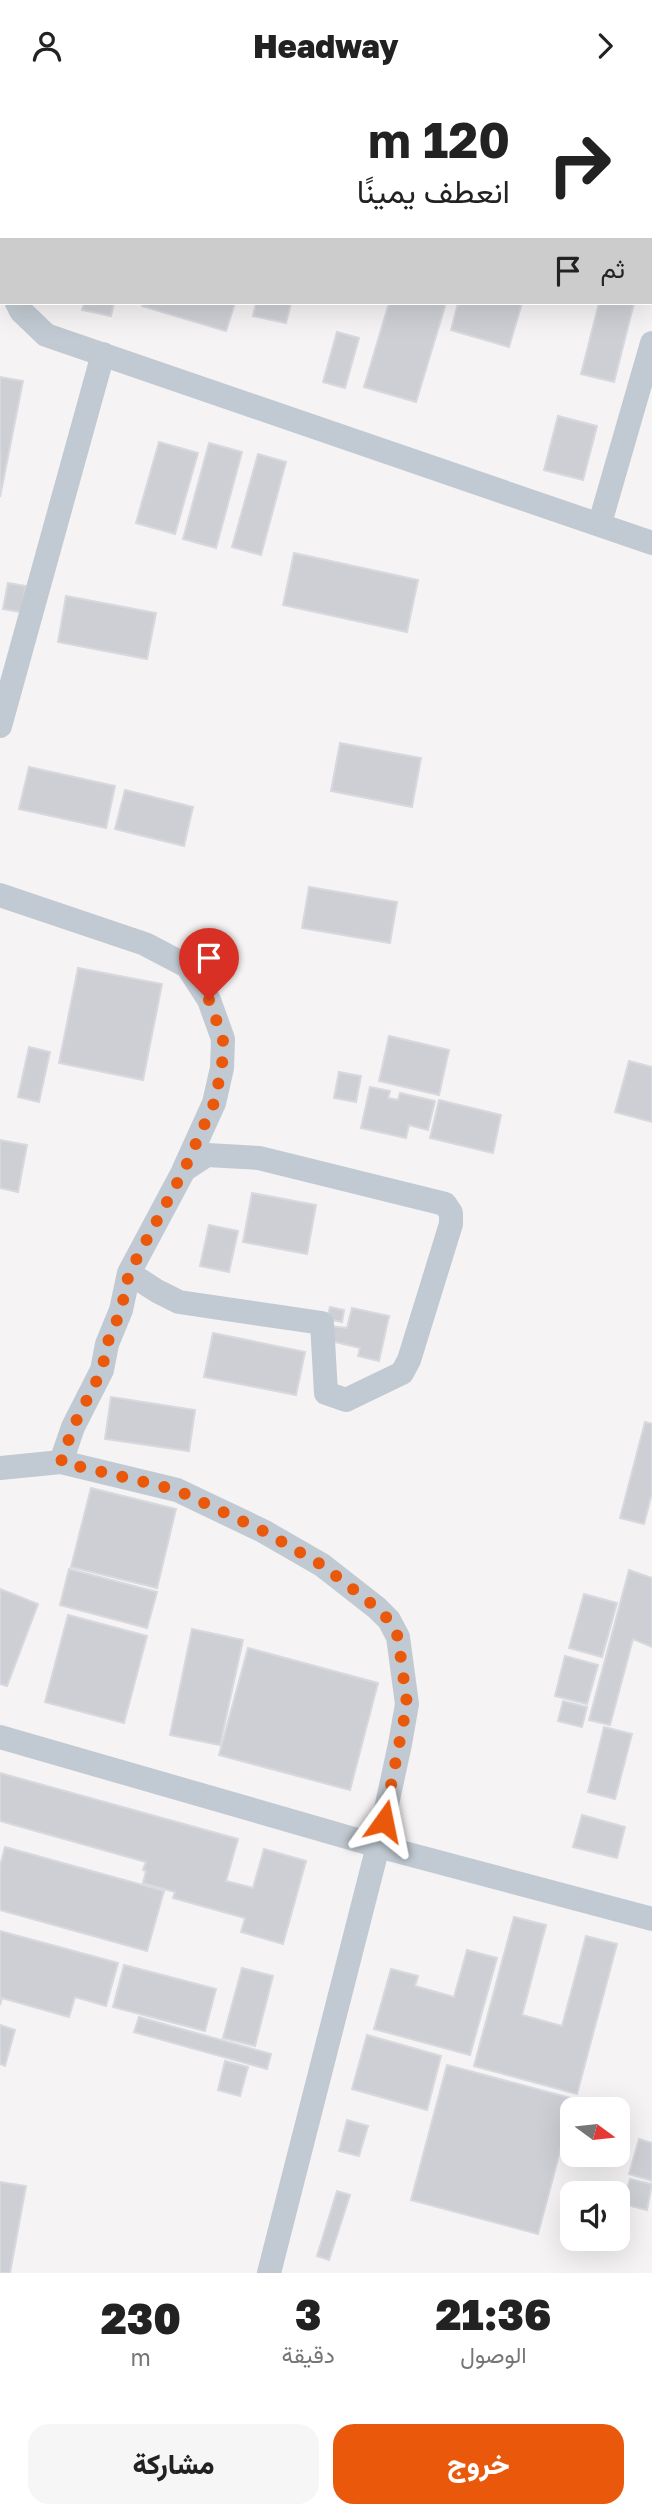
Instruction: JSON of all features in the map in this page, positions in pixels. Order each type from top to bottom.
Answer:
[{"type":"street","points":[[18,305],[20,311],[46,335],[652,543]]},
{"type":"street","points":[[600,523],[652,343]]},
{"type":"street","points":[[0,726],[103,354]]},
{"type":"street","points":[[0,895],[145,944],[187,966],[209,1000],[223,1039],[222,1067],[214,1103],[184,1170],[129,1273],[121,1310],[107,1344],[102,1370],[73,1427],[61,1462]]},
{"type":"street","points":[[129,1273],[179,1302],[322,1322],[326,1394],[346,1400],[402,1373],[409,1360],[451,1224],[451,1213],[445,1204],[259,1158],[207,1155],[184,1170]]},
{"type":"street","points":[[0,1468],[61,1462],[177,1490],[263,1531],[322,1565],[377,1608],[389,1620],[398,1637],[407,1704],[378,1846],[269,2273]]},
{"type":"street","points":[[0,1737],[378,1846],[652,1919]]},
{"type":"building","points":[[83,305],[114,305],[111,316],[82,310]]},
{"type":"building","points":[[142,305],[234,305],[226,331]]},
{"type":"building","points":[[256,305],[290,305],[286,323],[253,316]]},
{"type":"building","points":[[388,305],[445,305],[416,402],[364,387]]},
{"type":"building","points":[[457,305],[521,305],[509,347],[451,330]]},
{"type":"building","points":[[598,305],[633,305],[614,382],[581,374]]},
{"type":"building","points":[[337,332],[359,338],[345,388],[323,382]]},
{"type":"building","points":[[0,377],[23,381],[0,497]]},
{"type":"building","points":[[558,416],[597,426],[583,480],[544,470]]},
{"type":"building","points":[[159,442],[198,453],[175,534],[136,523]]},
{"type":"building","points":[[209,443],[242,452],[216,548],[183,539]]},
{"type":"building","points":[[258,454],[286,462],[261,555],[232,547]]},
{"type":"building","points":[[294,553],[418,580],[407,632],[283,605]]},
{"type":"building","points":[[8,583],[26,586],[21,612],[3,609]]},
{"type":"building","points":[[66,596],[156,613],[147,659],[58,642]]},
{"type":"building","points":[[340,743],[421,758],[412,807],[331,791]]},
{"type":"building","points":[[29,767],[115,786],[106,828],[19,809]]},
{"type":"building","points":[[125,790],[193,807],[184,846],[115,829]]},
{"type":"building","points":[[309,887],[397,902],[390,943],[302,928]]},
{"type":"building","points":[[78,968],[162,984],[143,1080],[59,1063]]},
{"type":"building","points":[[389,1036],[449,1050],[439,1095],[379,1081]]},
{"type":"building","points":[[29,1047],[50,1052],[39,1102],[18,1097]]},
{"type":"building","points":[[629,1061],[652,1067],[652,1122],[615,1112]]},
{"type":"building","points":[[339,1072],[361,1076],[356,1102],[334,1098]]},
{"type":"building","points":[[370,1087],[390,1091],[388,1098],[398,1100],[400,1093],[435,1101],[428,1130],[409,1125],[406,1138],[361,1128]]},
{"type":"building","points":[[439,1100],[501,1115],[493,1153],[430,1138]]},
{"type":"building","points":[[0,1140],[27,1145],[18,1192],[0,1188]]},
{"type":"building","points":[[252,1193],[316,1205],[307,1254],[243,1242]]},
{"type":"building","points":[[209,1225],[238,1231],[229,1272],[200,1266]]},
{"type":"building","points":[[330,1307],[344,1310],[342,1322],[327,1319]]},
{"type":"building","points":[[352,1308],[389,1316],[379,1361],[358,1356],[360,1348],[327,1340],[330,1326],[347,1328]]},
{"type":"building","points":[[213,1333],[305,1352],[296,1395],[204,1377]]},
{"type":"building","points":[[111,1397],[195,1410],[189,1451],[105,1439]]},
{"type":"building","points":[[645,1422],[652,1424],[652,1493],[644,1524],[620,1518]]},
{"type":"building","points":[[91,1488],[176,1509],[157,1588],[71,1567]]},
{"type":"building","points":[[69,1569],[157,1592],[147,1628],[60,1605]]},
{"type":"building","points":[[629,1570],[652,1578],[652,1647],[633,1639],[610,1725],[589,1720]]},
{"type":"building","points":[[0,1589],[38,1604],[7,1686],[0,1684]]},
{"type":"building","points":[[584,1594],[617,1603],[602,1657],[569,1648]]},
{"type":"building","points":[[68,1615],[147,1636],[124,1723],[45,1702]]},
{"type":"building","points":[[192,1629],[243,1640],[220,1745],[170,1735]]},
{"type":"building","points":[[248,1648],[378,1683],[350,1790],[219,1755]]},
{"type":"building","points":[[565,1656],[598,1665],[587,1704],[555,1696]]},
{"type":"building","points":[[563,1701],[587,1707],[582,1727],[558,1721]]},
{"type":"building","points":[[604,1727],[632,1734],[615,1799],[588,1792]]},
{"type":"building","points":[[0,1773],[238,1839],[226,1881],[253,1888],[264,1849],[306,1861],[283,1944],[241,1932],[245,1918],[173,1898],[175,1892],[143,1883],[146,1862],[0,1821]]},
{"type":"building","points":[[582,1815],[625,1827],[617,1858],[573,1847]]},
{"type":"building","points":[[5,1847],[164,1891],[147,1951],[0,1910],[0,1866]]},
{"type":"building","points":[[514,1917],[546,1925],[522,2015],[562,2026],[586,1936],[617,1944],[577,2094],[474,2066]]},
{"type":"building","points":[[0,1931],[118,1963],[106,2006],[75,1997],[69,2017],[2,1998],[0,2005]]},
{"type":"building","points":[[467,1950],[497,1958],[470,2055],[374,2029],[391,1969],[418,1976],[415,1986],[454,1997]]},
{"type":"building","points":[[124,1965],[216,1989],[205,2031],[113,2007]]},
{"type":"building","points":[[242,1968],[273,1976],[255,2046],[223,2038]]},
{"type":"building","points":[[139,2017],[271,2054],[267,2069],[134,2032]]},
{"type":"building","points":[[0,2025],[15,2030],[5,2066],[0,2064]]},
{"type":"building","points":[[367,2035],[441,2056],[427,2110],[352,2089]]},
{"type":"building","points":[[225,2061],[248,2067],[240,2096],[218,2090]]},
{"type":"building","points":[[447,2065],[567,2097],[560,2097],[560,2152],[538,2234],[411,2200]]},
{"type":"building","points":[[347,2120],[368,2126],[359,2156],[339,2151]]},
{"type":"building","points":[[639,2139],[652,2143],[652,2181],[629,2174]]},
{"type":"building","points":[[629,2181],[652,2184],[647,2210],[630,2206]]},
{"type":"building","points":[[0,2182],[26,2186],[10,2273],[0,2273]]},
{"type":"building","points":[[337,2191],[350,2195],[329,2260],[317,2256]]},
{"type":"route","points":[[209,1000],[223,1039],[222,1067],[214,1103],[184,1170],[129,1273],[121,1310],[107,1344],[102,1370],[73,1427],[61,1462],[177,1490],[263,1531],[322,1565],[389,1620],[398,1637],[407,1704],[384,1821]]}]
